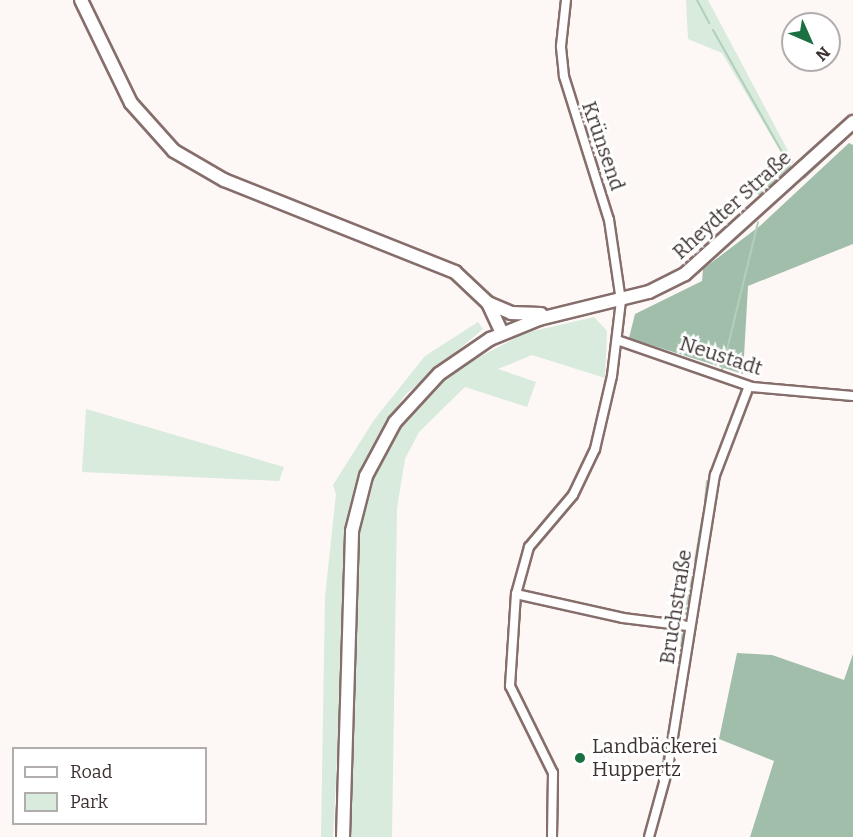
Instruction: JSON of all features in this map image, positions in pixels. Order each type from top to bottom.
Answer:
[{"type":"main road","points":[[81,0],[131,103],[153,132],[180,156],[224,180],[448,269],[467,281],[488,303],[502,333]]},
{"type":"main road","name":"Rheydter Straße","points":[[563,313],[621,301],[661,288],[697,265],[853,122]]},
{"type":"main road","points":[[488,303],[516,314],[563,313]]},
{"type":"main road","points":[[343,837],[349,573],[361,492],[384,438],[416,396],[459,359],[502,333],[563,313]]},
{"type":"street","name":"Krünsend","points":[[566,0],[561,46],[564,76],[609,220],[621,301]]},
{"type":"street","points":[[552,837],[553,773],[510,686],[516,594],[529,547],[568,503],[589,465],[602,426],[618,340],[621,301]]},
{"type":"street","name":"Neustadt","points":[[618,340],[749,386],[853,396]]},
{"type":"street","name":"Bruchstraße","points":[[649,837],[668,768],[688,626],[717,467],[749,386]]},
{"type":"street","points":[[516,594],[614,617],[688,626]]},
{"type":"green space","points":[[686,0],[708,0],[794,162],[789,166],[722,53],[688,39]]},
{"type":"green space","points":[[849,143],[853,145],[853,244],[748,286],[743,374],[629,338],[635,314],[702,281],[703,269],[761,225]]},
{"type":"green space","points":[[594,317],[607,331],[605,378],[532,355],[498,369],[536,382],[527,407],[465,387],[419,432],[405,459],[397,508],[392,837],[349,837],[355,565],[365,503],[378,465],[395,432],[451,372],[525,333]]},
{"type":"green space","points":[[478,322],[483,329],[405,395],[376,439],[350,506],[333,837],[321,837],[325,597],[336,494],[333,485],[374,420],[425,356]]},
{"type":"green space","points":[[86,409],[284,467],[279,481],[82,472]]},
{"type":"green space","points":[[737,653],[772,655],[844,680],[853,654],[853,837],[750,837],[774,761],[719,739]]},
{"type":"waterway","points":[[697,0],[709,23]]},
{"type":"waterway","points":[[713,30],[787,161]]},
{"type":"waterway","points":[[804,178],[853,132]]},
{"type":"waterway","points":[[759,194],[790,166]]},
{"type":"waterway","points":[[722,370],[758,222]]},
{"type":"waterway","points":[[705,500],[707,481]]},
{"type":"waterway","points":[[695,561],[703,514]]},
{"type":"waterway","points":[[684,620],[693,574]]},
{"type":"waterway","points":[[680,660],[683,627]]},
{"type":"waterway","points":[[676,687],[679,667]]},
{"type":"waterway","points":[[672,714],[675,693]]},
{"type":"waterway","points":[[659,785],[666,743]]},
{"type":"waterway","points":[[645,832],[650,817]]},
{"type":"place","name":"Landbäckerei Huppertz","points":[[580,758]]}]
